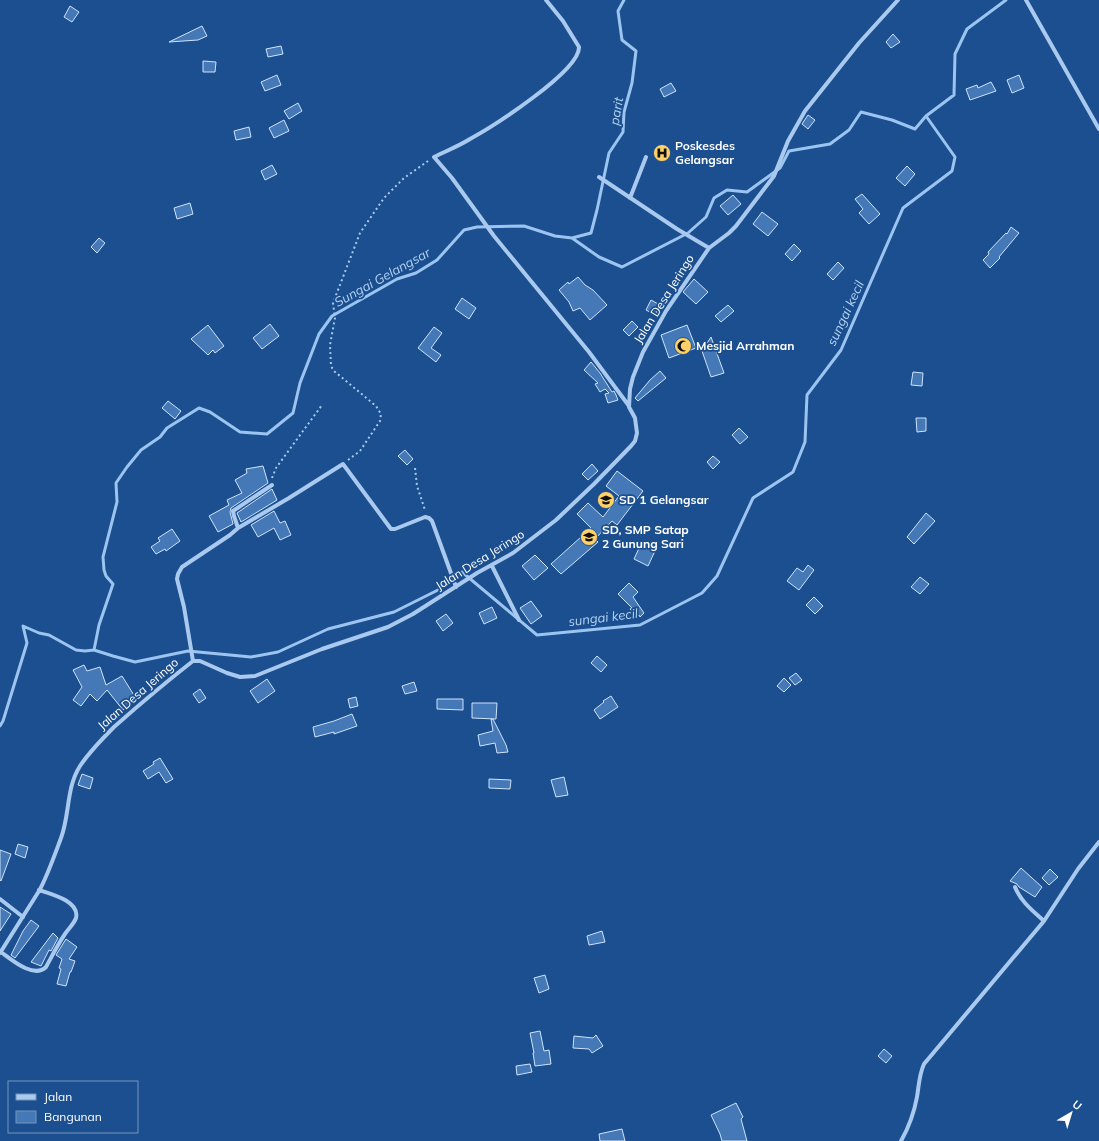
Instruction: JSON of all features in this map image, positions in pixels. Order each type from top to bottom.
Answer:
[{"type":"street","points":[[546,0],[563,21],[579,47],[580,51],[574,60],[537,96],[470,139],[434,157],[452,178],[494,236],[588,352],[629,407]]},
{"type":"street","name":"Jalan Desa Jeringo","points":[[0,952],[39,890],[62,838],[67,819],[69,794],[73,781],[81,765],[101,739],[129,713],[193,661],[200,661],[240,677],[255,676],[322,649],[388,627],[413,614],[477,573],[513,553],[556,520],[635,442],[637,426],[635,418],[629,407],[633,377],[643,352],[666,312],[709,248],[729,234],[774,176],[788,140],[806,111],[859,43],[898,0]]},
{"type":"street","points":[[1026,1],[1099,129]]},
{"type":"street","points":[[630,198],[646,157]]},
{"type":"street","points":[[599,177],[677,229],[709,248]]},
{"type":"street","points":[[193,661],[189,634],[177,579],[182,567],[238,528],[343,464],[391,529],[395,529],[425,517],[432,521],[456,587]]},
{"type":"street","points":[[238,528],[234,511],[272,485]]},
{"type":"street","points":[[492,566],[519,620]]},
{"type":"street","points":[[901,1141],[911,1120],[917,1097],[919,1078],[924,1064],[1044,921],[1078,869],[1099,842]]},
{"type":"street","points":[[1015,887],[1018,895],[1044,921]]},
{"type":"street","points":[[0,952],[28,969],[38,972],[42,971],[46,967],[65,933],[74,922],[76,914],[73,907],[66,900],[39,890]]},
{"type":"street","points":[[0,899],[23,917]]},
{"type":"path","points":[[343,464],[360,451],[380,421],[381,414],[376,406],[334,371],[330,346],[335,318],[333,303],[360,233],[384,198],[404,178],[434,157]]},
{"type":"path","points":[[272,485],[272,477],[276,468],[322,405]]},
{"type":"path","points":[[415,468],[417,486],[424,508],[425,517]]},
{"type":"building","points":[[70,6],[79,12],[72,22],[64,17]]},
{"type":"building","points":[[202,26],[207,36],[198,40],[169,42]]},
{"type":"building","points":[[893,34],[900,42],[891,48],[886,42]]},
{"type":"building","points":[[281,46],[283,54],[268,57],[266,49]]},
{"type":"building","points":[[203,61],[216,62],[215,72],[203,72]]},
{"type":"building","points":[[277,75],[281,85],[265,91],[261,82]]},
{"type":"building","points":[[1019,75],[1024,88],[1012,93],[1007,80]]},
{"type":"building","points":[[991,82],[996,91],[970,100],[966,89],[977,85],[978,88]]},
{"type":"building","points":[[671,83],[676,91],[664,97],[660,89]]},
{"type":"building","points":[[298,103],[302,111],[289,119],[284,111]]},
{"type":"building","points":[[808,115],[815,120],[808,129],[802,124]]},
{"type":"building","points":[[284,120],[289,131],[274,138],[269,128]]},
{"type":"building","points":[[249,127],[251,137],[236,140],[234,131]]},
{"type":"building","points":[[272,165],[277,174],[265,180],[261,171]]},
{"type":"building","points":[[907,166],[915,174],[905,186],[896,178]]},
{"type":"building","points":[[862,194],[880,214],[869,224],[859,213],[863,209],[855,199]]},
{"type":"building","points":[[733,195],[741,204],[728,215],[720,206]]},
{"type":"building","points":[[190,203],[193,214],[177,219],[174,208]]},
{"type":"building","points":[[762,212],[778,224],[768,236],[753,224]]},
{"type":"building","points":[[1011,227],[1019,233],[999,257],[1000,258],[990,268],[983,260],[989,254],[988,252],[1006,233],[1007,234]]},
{"type":"building","points":[[99,238],[105,243],[97,253],[91,247]]},
{"type":"building","points":[[794,244],[801,251],[792,261],[785,254]]},
{"type":"building","points":[[838,262],[844,268],[833,280],[827,274]]},
{"type":"building","points":[[578,277],[607,305],[590,320],[580,308],[573,311],[569,302],[559,290],[568,282],[569,284]]},
{"type":"building","points":[[694,279],[708,292],[696,304],[683,292]]},
{"type":"building","points":[[462,298],[476,308],[469,319],[455,309]]},
{"type":"building","points":[[651,300],[660,305],[655,315],[646,310]]},
{"type":"building","points":[[728,305],[734,311],[721,322],[715,316]]},
{"type":"building","points":[[632,321],[638,327],[629,336],[623,330]]},
{"type":"building","points":[[270,324],[279,336],[262,349],[253,338]]},
{"type":"building","points":[[208,325],[224,346],[215,353],[213,350],[208,355],[191,339]]},
{"type":"building","points":[[687,325],[696,348],[669,358],[661,335]]},
{"type":"building","points":[[434,327],[442,333],[431,348],[441,355],[436,362],[418,348]]},
{"type":"building","points":[[711,337],[724,373],[711,377],[702,351]]},
{"type":"building","points":[[591,362],[612,392],[614,391],[618,400],[608,403],[605,394],[609,393],[605,389],[600,392],[595,384],[598,383],[584,370]]},
{"type":"building","points":[[660,371],[666,378],[638,401],[635,398],[650,380]]},
{"type":"building","points":[[913,372],[923,373],[922,386],[911,385]]},
{"type":"building","points":[[168,401],[181,411],[175,419],[162,408]]},
{"type":"building","points":[[916,418],[926,418],[926,431],[917,432]]},
{"type":"building","points":[[739,428],[748,437],[740,444],[732,435]]},
{"type":"building","points":[[405,450],[413,459],[407,465],[398,456]]},
{"type":"building","points":[[713,456],[720,462],[713,469],[707,462]]},
{"type":"building","points":[[592,464],[598,471],[588,480],[582,474]]},
{"type":"building","points":[[263,466],[268,483],[231,508],[230,512],[233,524],[218,532],[209,516],[229,505],[227,500],[242,493],[235,480],[247,473],[246,469]]},
{"type":"building","points":[[617,471],[643,491],[617,525],[612,521],[595,539],[598,542],[561,574],[551,564],[591,528],[577,514],[588,503],[603,517],[619,496],[606,486]]},
{"type":"building","points":[[272,489],[277,500],[241,522],[237,513]]},
{"type":"building","points":[[274,511],[280,523],[285,521],[291,535],[280,540],[274,528],[258,537],[251,525]]},
{"type":"building","points":[[926,513],[935,521],[914,544],[907,537]]},
{"type":"building","points":[[172,529],[180,541],[166,551],[165,549],[156,554],[151,547],[160,541],[158,538]]},
{"type":"building","points":[[641,544],[655,551],[648,566],[634,559]]},
{"type":"building","points":[[535,555],[548,568],[534,580],[522,566]]},
{"type":"building","points":[[808,565],[814,570],[799,590],[787,581],[797,568],[803,572]]},
{"type":"building","points":[[920,577],[929,584],[920,594],[911,587]]},
{"type":"building","points":[[629,583],[638,592],[633,597],[644,613],[640,617],[639,615],[637,617],[630,609],[632,608],[618,594]]},
{"type":"building","points":[[814,597],[823,606],[815,614],[806,605]]},
{"type":"building","points":[[531,601],[542,616],[531,624],[520,608]]},
{"type":"building","points":[[492,607],[497,618],[484,624],[479,613]]},
{"type":"building","points":[[446,614],[453,623],[443,631],[436,621]]},
{"type":"building","points":[[597,656],[607,665],[601,672],[591,663]]},
{"type":"building","points":[[84,665],[87,671],[100,667],[106,685],[122,676],[137,700],[123,710],[107,690],[97,701],[90,694],[81,706],[73,700],[82,687],[73,670]]},
{"type":"building","points":[[796,673],[802,680],[795,685],[789,678]]},
{"type":"building","points":[[784,678],[791,685],[784,692],[777,686]]},
{"type":"building","points":[[267,679],[275,691],[258,703],[250,691]]},
{"type":"building","points":[[414,682],[417,691],[405,694],[402,686]]},
{"type":"building","points":[[200,689],[206,698],[199,703],[193,694]]},
{"type":"building","points":[[611,696],[618,707],[600,719],[594,710],[604,702],[603,701]]},
{"type":"building","points":[[356,697],[358,706],[350,708],[348,699]]},
{"type":"building","points":[[437,699],[463,699],[463,710],[437,709]]},
{"type":"building","points":[[472,703],[497,703],[496,719],[472,718]]},
{"type":"building","points":[[352,714],[357,726],[334,734],[334,732],[315,737],[313,727]]},
{"type":"building","points":[[491,719],[493,719],[508,752],[497,753],[495,743],[480,746],[478,735],[493,731]]},
{"type":"building","points":[[160,758],[173,779],[166,783],[159,772],[148,779],[143,771]]},
{"type":"building","points":[[82,774],[93,778],[90,789],[78,785]]},
{"type":"building","points":[[564,777],[568,795],[556,797],[551,780]]},
{"type":"building","points":[[489,779],[511,780],[510,789],[489,788]]},
{"type":"building","points":[[18,844],[28,847],[25,858],[15,854]]},
{"type":"building","points":[[0,850],[11,854],[1,881],[0,880]]},
{"type":"building","points":[[1021,868],[1042,887],[1035,897],[1019,887],[1017,884],[1010,881]]},
{"type":"building","points":[[1050,869],[1058,877],[1049,885],[1042,878]]},
{"type":"building","points":[[0,907],[11,914],[0,931]]},
{"type":"building","points":[[31,920],[39,926],[15,958],[11,955],[23,931]]},
{"type":"building","points":[[602,931],[605,942],[589,945],[587,936]]},
{"type":"building","points":[[53,933],[58,938],[51,951],[49,950],[41,966],[31,962]]},
{"type":"building","points":[[66,939],[77,947],[69,959],[75,961],[66,986],[57,984],[62,959],[56,955]]},
{"type":"building","points":[[545,975],[549,989],[539,993],[534,978]]},
{"type":"building","points":[[540,1031],[544,1051],[549,1050],[551,1064],[535,1066],[530,1033]]},
{"type":"building","points":[[596,1035],[603,1046],[592,1053],[589,1049],[573,1048],[574,1036],[593,1038]]},
{"type":"building","points":[[884,1049],[892,1056],[886,1063],[878,1056]]},
{"type":"building","points":[[530,1064],[532,1072],[517,1075],[516,1066]]},
{"type":"building","points":[[736,1103],[743,1117],[741,1119],[747,1141],[722,1141],[711,1115]]},
{"type":"building","points":[[622,1129],[625,1141],[600,1141],[599,1134]]},
{"type":"waterway","name":"parit","points":[[572,238],[591,233],[609,153],[623,132],[624,112],[632,83],[636,51],[622,40],[618,11],[624,0]]},
{"type":"waterway","name":"Sungai Gelangsar","points":[[0,726],[3,721],[27,643],[23,626],[39,633],[49,635],[76,650],[94,650],[99,625],[113,584],[106,576],[103,557],[117,502],[116,483],[141,450],[160,437],[167,428],[199,408],[210,412],[240,432],[267,434],[293,413],[300,383],[319,334],[332,316],[397,279],[416,273],[437,260],[464,230],[477,227],[524,226],[555,236],[572,238],[599,257],[622,267],[688,233],[706,217],[714,198],[727,190],[747,192],[780,168],[789,151],[830,144],[849,130],[861,112],[892,120],[915,129],[926,116],[954,95],[955,54],[967,29],[1006,0]]},
{"type":"waterway","name":"sungai kecil","points":[[94,650],[135,662],[188,651],[251,657],[278,652],[328,629],[394,612],[440,589],[462,572],[537,635],[640,625],[702,593],[717,576],[753,498],[793,472],[805,442],[807,395],[841,350],[903,208],[952,171],[955,157],[926,116]]},
{"type":"place","name":"Poskesdes Gelangsar","points":[[662,153]]},
{"type":"place","name":"Mesjid Arrahman","points":[[683,346]]},
{"type":"place","name":"SD 1 Gelangsar","points":[[606,500]]},
{"type":"place","name":"SD, SMP Satap 2 Gunung Sari","points":[[589,537]]}]
